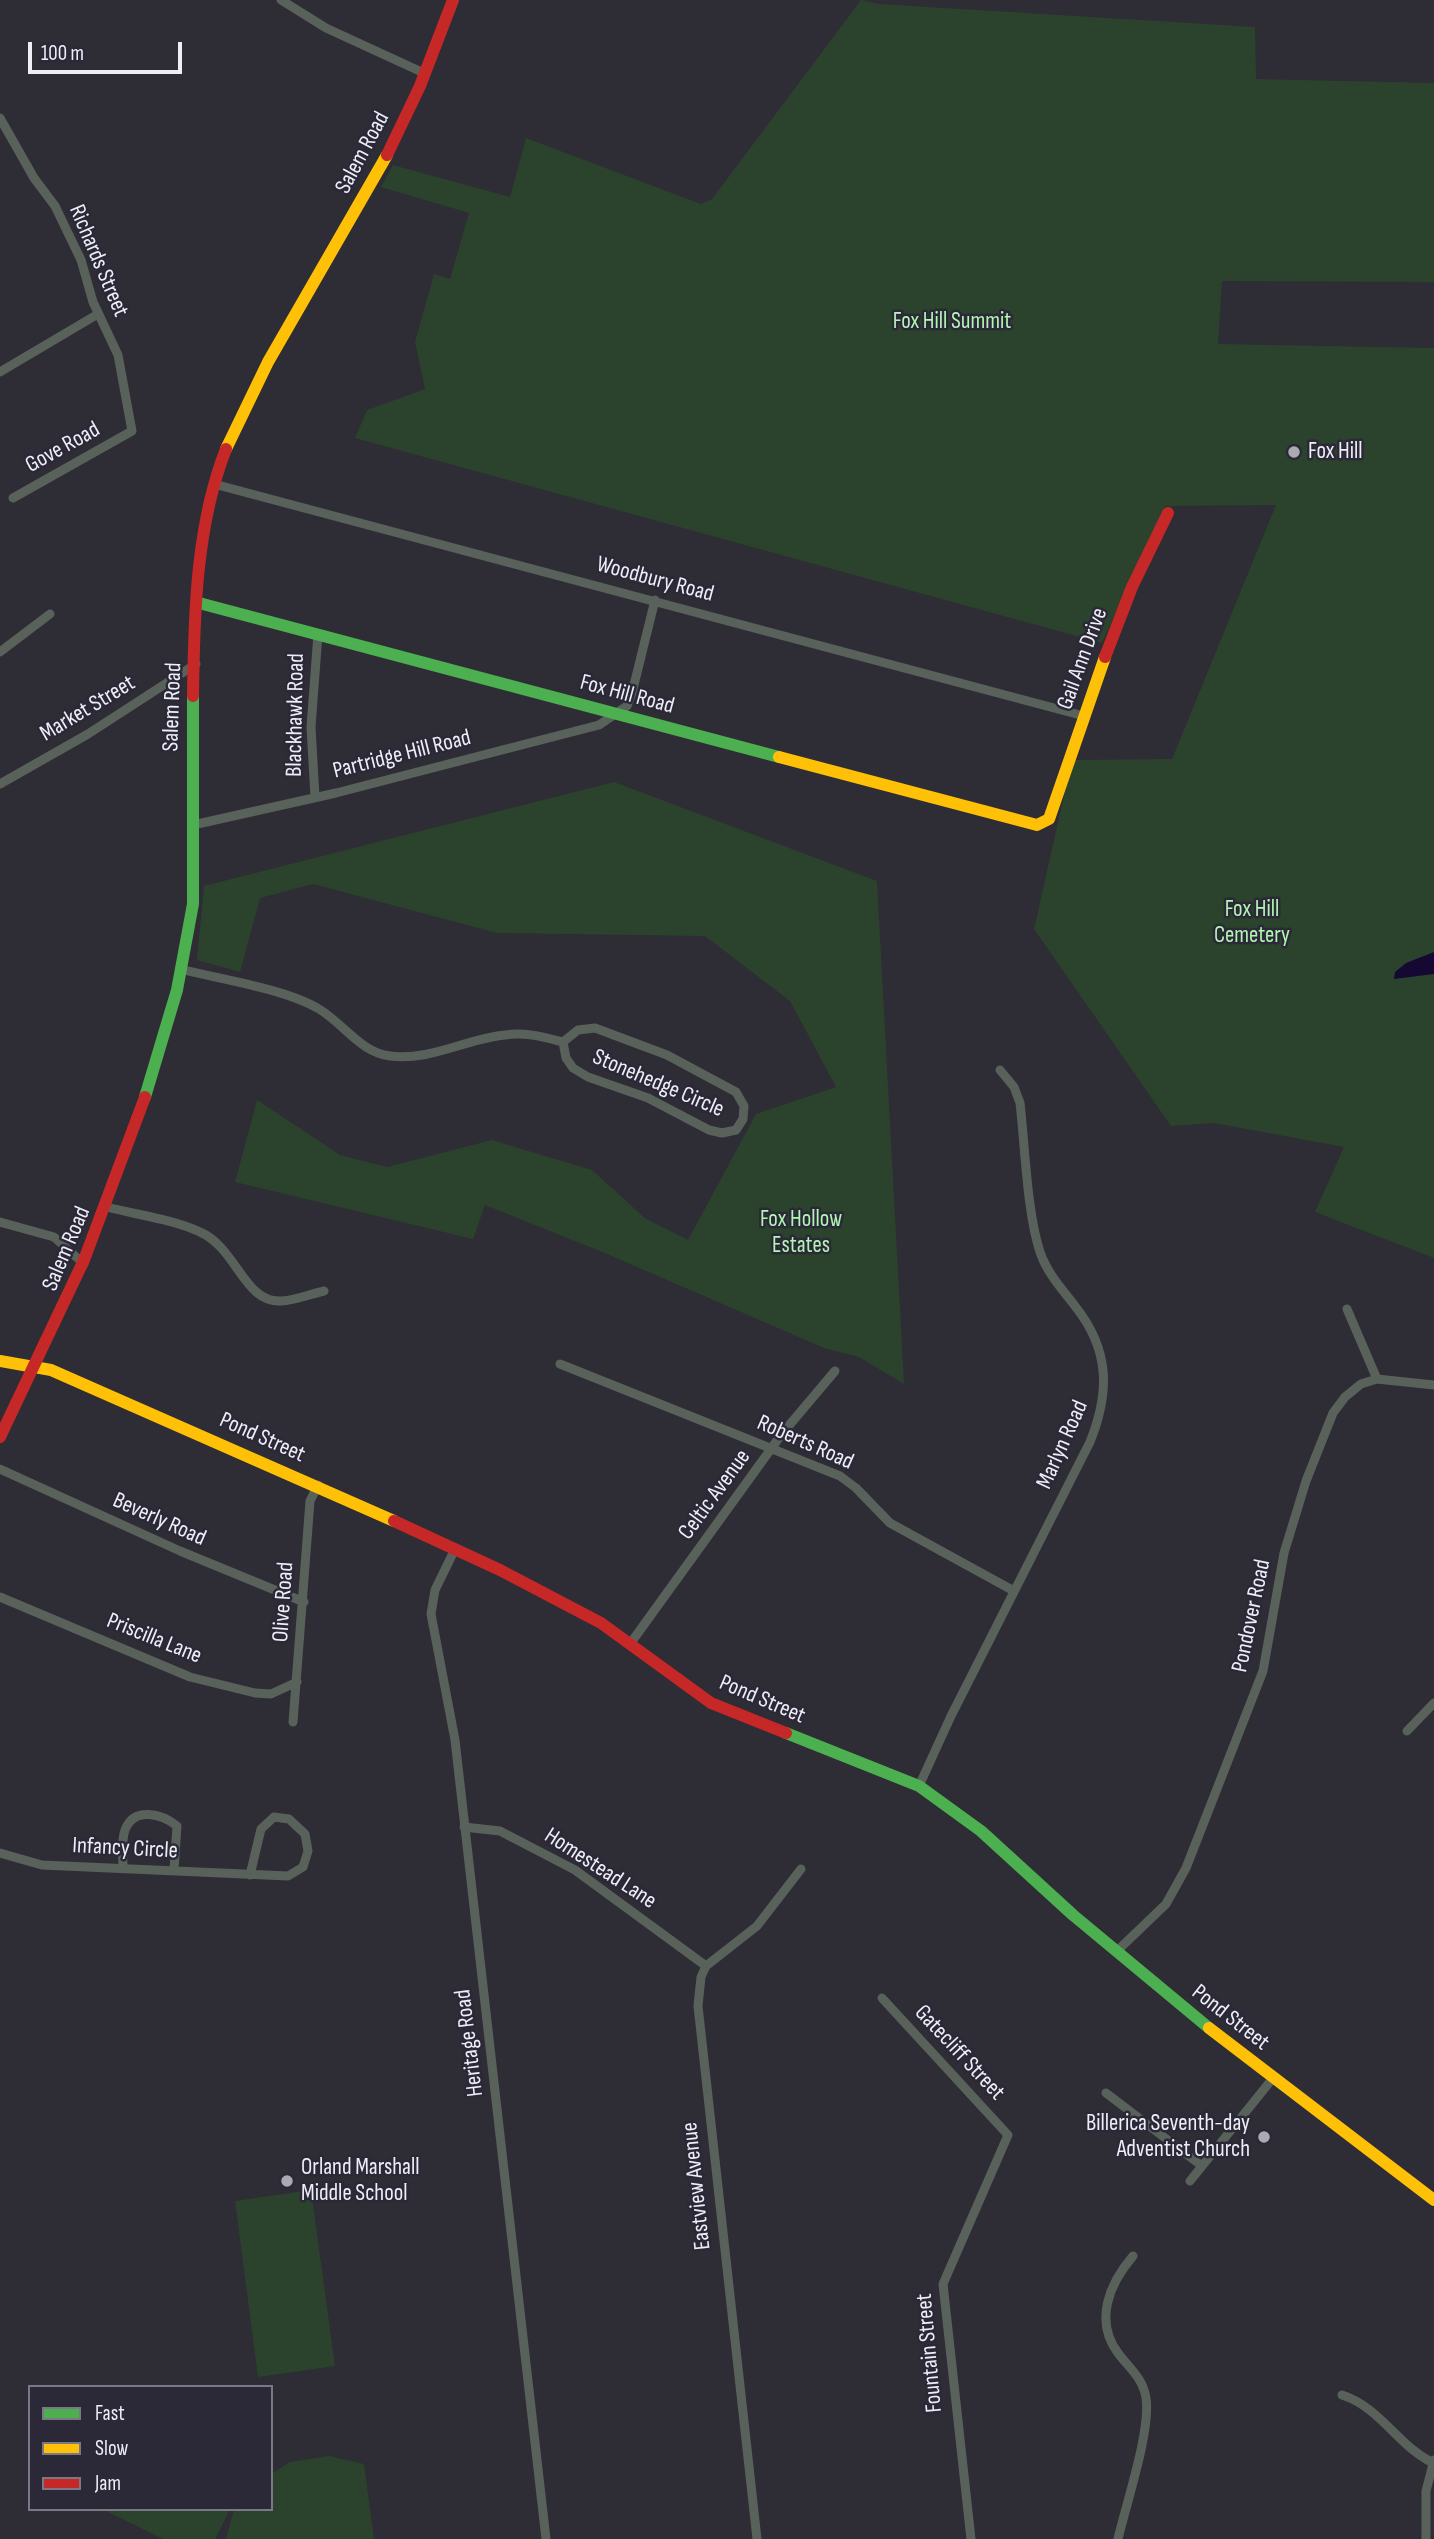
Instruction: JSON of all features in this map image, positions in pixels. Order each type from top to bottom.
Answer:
[{"type":"street","points":[[281,0],[326,28],[426,74]]},
{"type":"street","name":"Salem Road","points":[[0,1437],[84,1264],[107,1207],[163,1040],[180,969],[193,905],[195,664],[199,603],[214,484],[222,457],[269,360],[367,191],[426,74],[453,0]]},
{"type":"street","name":"Richards Street","points":[[0,118],[67,230],[98,314],[118,355],[132,431]]},
{"type":"street","points":[[0,372],[98,314]]},
{"type":"street","name":"Gove Road","points":[[13,498],[132,431]]},
{"type":"street","name":"Woodbury Road","points":[[214,484],[1084,716]]},
{"type":"street","name":"Gail Ann Drive","points":[[1045,823],[1049,819],[1136,578],[1168,513]]},
{"type":"street","points":[[617,714],[627,706],[640,669],[655,600]]},
{"type":"street","name":"Fox Hill Road","points":[[199,603],[1037,825],[1045,823]]},
{"type":"street","points":[[0,652],[50,614]]},
{"type":"street","name":"Blackhawk Road","points":[[315,797],[311,727],[318,634]]},
{"type":"street","name":"Market Street","points":[[0,783],[88,734],[195,664]]},
{"type":"street","name":"Partridge Hill Road","points":[[193,825],[599,725],[617,714]]},
{"type":"street","name":"Stonehedge Circle","points":[[180,969],[297,1000],[320,1010],[361,1045],[388,1056],[432,1055],[502,1035],[530,1033],[563,1042]]},
{"type":"street","name":"Stonehedge Circle","points":[[595,1028],[667,1055],[736,1092],[744,1106],[743,1119],[736,1129],[722,1133],[709,1130],[648,1098],[580,1073],[566,1058],[563,1042],[578,1030],[595,1028]]},
{"type":"street","name":"Marlyn Road","points":[[919,1786],[1090,1442],[1104,1406],[1105,1386],[1092,1331],[1041,1255],[1020,1103],[1014,1087],[1000,1070]]},
{"type":"street","points":[[107,1207],[201,1232],[222,1248],[238,1265],[255,1294],[265,1299],[284,1301],[324,1291]]},
{"type":"street","points":[[0,1222],[54,1237],[84,1264]]},
{"type":"street","points":[[1347,1309],[1377,1379],[1434,1385]]},
{"type":"street","name":"Pond Street","points":[[0,1361],[51,1370],[318,1485],[566,1604],[630,1644],[711,1703],[919,1786],[981,1830],[1116,1952],[1273,2078],[1434,2200]]},
{"type":"street","name":"Roberts Road","points":[[560,1364],[840,1476],[856,1488],[890,1523],[1014,1591]]},
{"type":"street","name":"Celtic Avenue","points":[[630,1644],[773,1448],[835,1371]]},
{"type":"street","name":"Pondover Road","points":[[1116,1952],[1161,1909],[1182,1878],[1263,1671],[1284,1553],[1323,1435],[1345,1397],[1361,1384],[1377,1379]]},
{"type":"street","name":"Beverly Road","points":[[0,1469],[180,1551],[304,1602]]},
{"type":"street","name":"Olive Road","points":[[293,1722],[310,1501],[318,1485]]},
{"type":"street","name":"Heritage Road","points":[[454,1549],[435,1590],[431,1614],[455,1740],[546,2539]]},
{"type":"street","name":"Priscilla Lane","points":[[0,1597],[190,1676],[255,1693],[271,1694],[297,1682]]},
{"type":"street","points":[[1407,1731],[1434,1703]]},
{"type":"street","points":[[123,1869],[125,1831],[135,1818],[151,1814],[177,1826],[174,1871]]},
{"type":"street","name":"Infancy Circle","points":[[0,1853],[42,1865],[250,1875],[288,1876],[303,1867],[309,1851],[305,1834],[289,1819],[274,1817],[261,1829],[250,1875]]},
{"type":"street","name":"Homestead Lane","points":[[464,1827],[500,1830],[575,1870],[706,1966]]},
{"type":"street","points":[[706,1966],[757,1926],[801,1869]]},
{"type":"street","name":"Eastview Avenue","points":[[706,1966],[701,1977],[698,2006],[757,2539]]},
{"type":"street","name":"Gatecliff Street","points":[[882,1998],[1008,2134]]},
{"type":"street","points":[[1190,2180],[1273,2078]]},
{"type":"street","points":[[1106,2093],[1202,2166]]},
{"type":"street","name":"Fountain Street","points":[[971,2539],[943,2284],[1008,2134]]},
{"type":"street","points":[[1118,2539],[1146,2420],[1146,2398],[1134,2370],[1110,2341],[1105,2317],[1116,2280],[1133,2256]]},
{"type":"street","points":[[1342,2395],[1367,2405],[1418,2455],[1433,2461],[1426,2491],[1426,2539]]},
{"type":"green space","name":"Fox Hill Summit","points":[[861,0],[879,4],[1255,27],[1256,79],[1434,83],[1434,282],[1222,281],[1218,344],[1434,348],[1434,1258],[1315,1212],[1344,1147],[1214,1123],[1171,1126],[1034,929],[1072,760],[1172,759],[1276,505],[1165,506],[1102,643],[355,438],[367,410],[425,389],[415,342],[434,274],[450,279],[469,213],[381,187],[393,165],[510,197],[526,138],[701,204],[712,199]]},
{"type":"green space","name":"Fox Hollow Estates","points":[[614,782],[877,881],[904,1384],[859,1357],[824,1348],[607,1254],[485,1205],[473,1239],[235,1182],[257,1100],[340,1155],[387,1167],[492,1140],[592,1170],[646,1219],[688,1240],[756,1114],[836,1087],[790,1001],[705,936],[497,933],[313,884],[260,898],[240,972],[197,960],[204,886]]},
{"type":"green space","points":[[311,2190],[335,2366],[258,2377],[235,2201]]},
{"type":"green space","points":[[329,2456],[364,2464],[374,2539],[226,2539],[233,2511],[273,2511],[273,2473],[290,2462]]},
{"type":"green space","points":[[106,2511],[229,2511],[215,2539],[163,2539]]},
{"type":"shaded area","points":[[1434,952],[1434,974],[1394,979],[1395,972],[1406,963]]},
{"type":"traffic: fast","points":[[199,603],[779,757]]},
{"type":"traffic: fast","points":[[145,1097],[177,990],[193,904],[193,696]]},
{"type":"traffic: fast","points":[[786,1733],[919,1786],[981,1831],[1073,1915],[1209,2028]]},
{"type":"traffic: slow","points":[[226,449],[268,362],[387,155]]},
{"type":"traffic: slow","points":[[779,757],[1037,825],[1049,819],[1105,657]]},
{"type":"traffic: slow","points":[[0,1361],[51,1370],[394,1521]]},
{"type":"traffic: slow","points":[[1209,2028],[1434,2200]]},
{"type":"traffic: jam","points":[[387,155],[420,86],[453,0]]},
{"type":"traffic: jam","points":[[193,696],[196,602],[203,539],[208,508],[226,449]]},
{"type":"traffic: jam","points":[[1105,657],[1132,587],[1168,513]]},
{"type":"traffic: jam","points":[[0,1437],[84,1260],[145,1097]]},
{"type":"traffic: jam","points":[[394,1521],[500,1570],[601,1623],[711,1703],[786,1733]]},
{"type":"place","name":"Fox Hill","points":[[1294,452]]},
{"type":"place","name":"Billerica Seventh-day Adventist Church","points":[[1264,2137]]},
{"type":"place","name":"Orland Marshall Middle School","points":[[287,2181]]},
{"type":"park label","name":"Fox Hill Cemetery","points":[[1252,923]]}]
